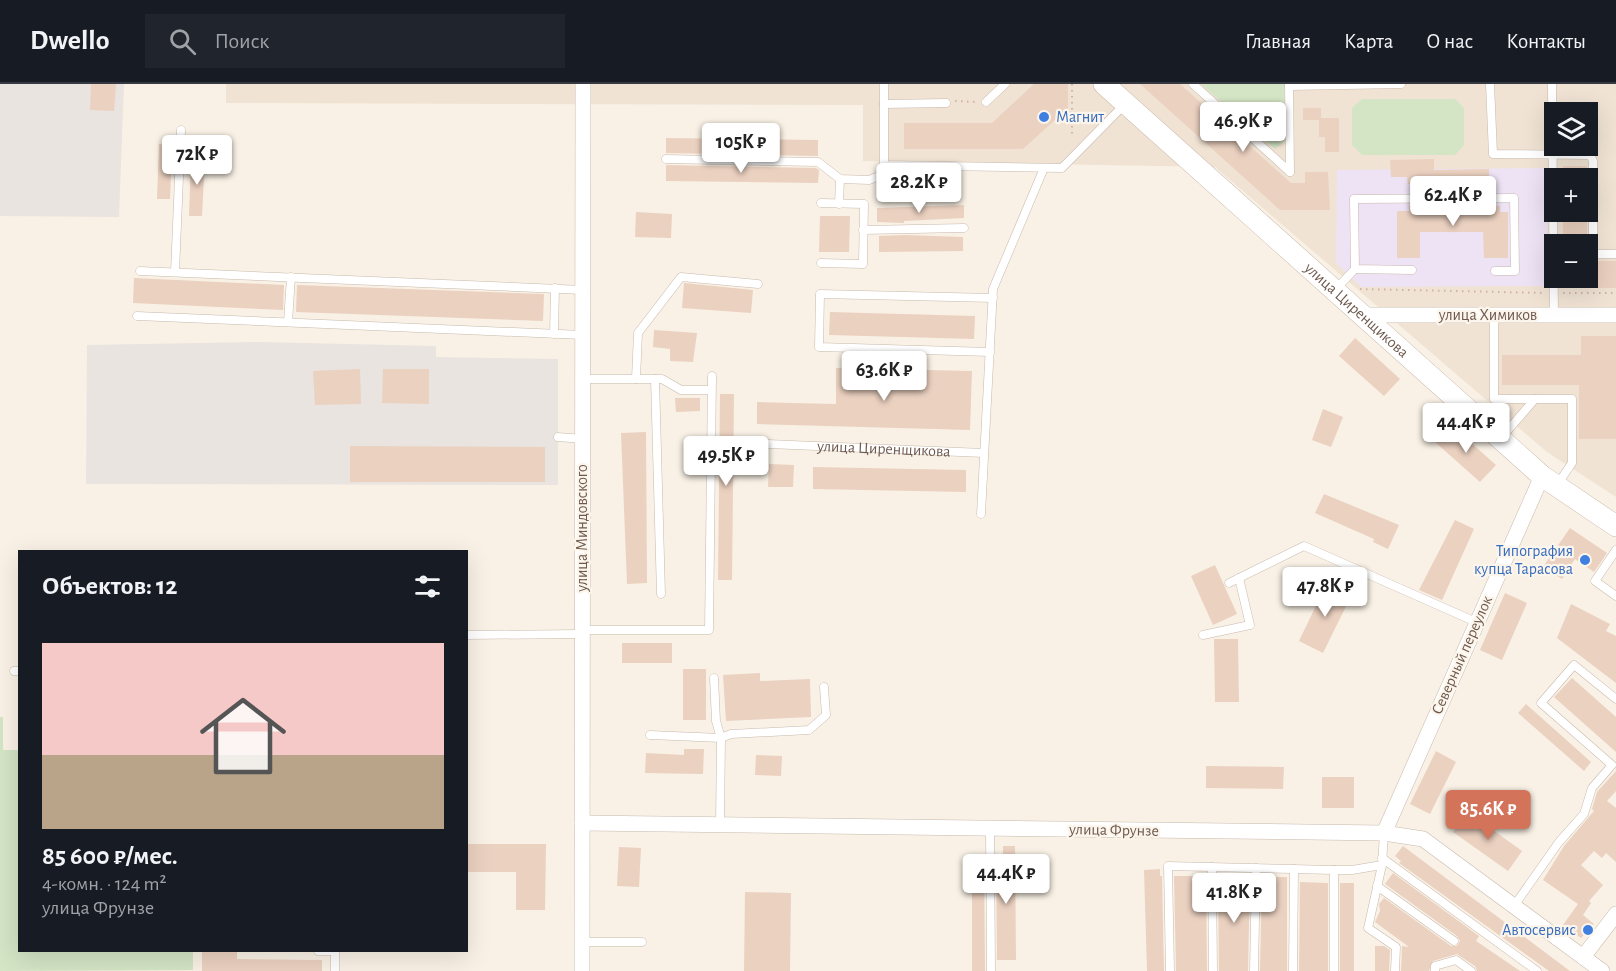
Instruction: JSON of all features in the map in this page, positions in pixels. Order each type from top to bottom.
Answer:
[{"type":"street","name":"улица Миндовского","points":[[582,971],[583,84]]},
{"type":"street","name":"улица Циренщикова","points":[[1104,84],[1125,94],[1360,315],[1500,439],[1549,481],[1616,526]]},
{"type":"street","name":"улица Химиков","points":[[1360,315],[1616,315]]},
{"type":"street","name":"Северный переулок","points":[[1384,833],[1476,622],[1549,481]]},
{"type":"street","name":"улица Фрунзе","points":[[582,824],[1384,833],[1423,839],[1602,971]]},
{"type":"street","points":[[1583,957],[1616,915]]},
{"type":"lane","points":[[666,159],[818,162],[840,179],[869,180],[884,174],[884,84]]},
{"type":"lane","points":[[986,102],[1005,84]]},
{"type":"lane","points":[[1193,84],[1290,172],[1289,85],[1401,84]]},
{"type":"lane","points":[[1490,84],[1493,154],[1544,154]]},
{"type":"lane","points":[[1552,84],[1553,102]]},
{"type":"lane","points":[[884,165],[1062,168],[1125,94]]},
{"type":"lane","points":[[884,104],[950,102]]},
{"type":"lane","points":[[175,273],[181,130]]},
{"type":"lane","points":[[1554,156],[1554,315]]},
{"type":"lane","points":[[1590,156],[1593,161],[1593,254],[1616,254]]},
{"type":"lane","points":[[981,514],[993,289],[1044,168]]},
{"type":"lane","points":[[839,204],[840,179]]},
{"type":"lane","points":[[1334,291],[1355,269],[1354,199],[1514,198],[1515,271],[1494,271]]},
{"type":"lane","points":[[821,203],[864,204],[863,264],[821,263]]},
{"type":"lane","points":[[863,230],[964,228]]},
{"type":"lane","points":[[1355,269],[1412,270]]},
{"type":"lane","points":[[140,271],[583,290]]},
{"type":"lane","points":[[288,322],[291,277]]},
{"type":"lane","points":[[636,379],[638,333],[681,277],[758,284]]},
{"type":"lane","points":[[554,334],[555,288]]},
{"type":"lane","points":[[990,352],[819,347],[820,294],[993,298]]},
{"type":"lane","points":[[1494,315],[1494,399],[1572,399],[1572,463],[1549,481]]},
{"type":"lane","points":[[137,316],[583,335]]},
{"type":"lane","points":[[468,635],[709,630],[712,376]]},
{"type":"lane","points":[[583,379],[662,380],[681,390],[711,390]]},
{"type":"lane","points":[[655,380],[661,594]]},
{"type":"lane","points":[[1500,439],[1535,399]]},
{"type":"lane","points":[[558,438],[583,439]]},
{"type":"lane","name":"улица Циренщикова","points":[[747,444],[984,453]]},
{"type":"lane","points":[[1229,583],[1304,546],[1476,622]]},
{"type":"lane","points":[[1616,550],[1595,581],[1616,596]]},
{"type":"lane","points":[[1203,635],[1250,625],[1239,578]]},
{"type":"lane","points":[[1514,906],[1559,842],[1584,814],[1592,788],[1612,765],[1541,703],[1574,665],[1616,699]]},
{"type":"lane","points":[[714,678],[716,721],[721,738],[720,825]]},
{"type":"lane","points":[[650,735],[721,738],[731,734],[809,730],[826,715],[824,687]]},
{"type":"lane","points":[[990,829],[991,971]]},
{"type":"lane","points":[[1384,833],[1382,862],[1368,928],[1396,947],[1395,971]]},
{"type":"lane","points":[[1170,971],[1168,866],[1352,870],[1382,862]]},
{"type":"lane","points":[[1382,862],[1537,971]]},
{"type":"lane","points":[[1212,867],[1213,971]]},
{"type":"lane","points":[[1254,971],[1256,868]]},
{"type":"lane","points":[[1293,971],[1294,869]]},
{"type":"lane","points":[[1334,870],[1334,971]]},
{"type":"lane","points":[[1377,886],[1454,941]]},
{"type":"lane","points":[[582,942],[642,942]]},
{"type":"lane","points":[[335,952],[335,971]]},
{"type":"lane","points":[[1435,971],[1435,966],[1456,960],[1471,971]]},
{"type":"path","points":[[1072,84],[1072,136]]},
{"type":"path","points":[[950,102],[974,102]]},
{"type":"path","points":[[1362,291],[1616,293]]},
{"type":"shaded area","points":[[0,84],[124,84],[119,217],[0,216]]},
{"type":"shaded area","points":[[226,84],[1616,84],[1616,497],[1547,452],[1215,167],[863,161],[863,105],[226,103]]},
{"type":"shaded area","points":[[1544,168],[1544,222],[1547,222],[1548,234],[1544,234],[1544,286],[1361,287],[1336,263],[1337,170]]},
{"type":"shaded area","points":[[260,342],[436,346],[436,357],[558,359],[558,485],[86,484],[87,345]]},
{"type":"green space","points":[[1201,84],[1284,84],[1285,141],[1275,149]]},
{"type":"green space","points":[[1362,99],[1455,99],[1464,108],[1464,145],[1455,155],[1362,155],[1352,145],[1352,108]]},
{"type":"green space","points":[[0,717],[3,717],[3,750],[18,750],[18,952],[193,952],[193,970],[0,971]]},
{"type":"building","points":[[91,84],[116,84],[114,111],[90,110]]},
{"type":"building","points":[[1034,84],[1068,84],[1068,108],[1023,149],[904,149],[904,123],[992,123]]},
{"type":"building","points":[[1140,84],[1180,84],[1291,183],[1305,183],[1305,172],[1328,172],[1330,210],[1280,210]]},
{"type":"building","points":[[1303,108],[1321,108],[1321,118],[1339,118],[1339,152],[1325,152],[1325,137],[1319,137],[1319,120],[1303,120]]},
{"type":"building","points":[[666,138],[818,140],[818,156],[666,153]]},
{"type":"building","points":[[159,144],[172,145],[170,199],[157,199]]},
{"type":"building","points":[[191,156],[205,157],[202,216],[189,216]]},
{"type":"building","points":[[1434,159],[1434,170],[1489,169],[1489,192],[1435,192],[1434,184],[1408,184],[1407,177],[1391,177],[1390,160]]},
{"type":"building","points":[[666,165],[816,168],[819,170],[818,183],[666,181]]},
{"type":"building","points":[[1563,166],[1587,166],[1587,168],[1563,168]]},
{"type":"building","points":[[1435,204],[1500,206],[1500,212],[1508,212],[1508,258],[1484,258],[1483,232],[1420,232],[1420,258],[1397,258],[1397,211],[1409,211],[1409,206]]},
{"type":"building","points":[[964,205],[964,218],[904,221],[904,223],[877,222],[877,208]]},
{"type":"building","points":[[636,212],[672,214],[671,238],[635,237]]},
{"type":"building","points":[[820,216],[850,216],[849,252],[819,252]]},
{"type":"building","points":[[1563,222],[1587,222],[1587,234],[1563,234]]},
{"type":"building","points":[[879,236],[963,237],[963,251],[879,252]]},
{"type":"building","points":[[1598,261],[1616,261],[1616,288],[1598,288]]},
{"type":"building","points":[[134,278],[284,285],[283,310],[133,303]]},
{"type":"building","points":[[684,283],[753,290],[751,313],[682,308]]},
{"type":"building","points":[[297,285],[544,294],[543,321],[296,312]]},
{"type":"building","points":[[830,312],[975,316],[974,339],[829,335]]},
{"type":"building","points":[[654,330],[697,333],[693,362],[670,361],[670,349],[653,347]]},
{"type":"building","points":[[1581,336],[1616,336],[1616,439],[1579,439],[1579,385],[1502,385],[1502,355],[1581,355]]},
{"type":"building","points":[[1355,338],[1400,379],[1384,396],[1339,356]]},
{"type":"building","points":[[836,368],[972,371],[970,430],[757,424],[757,402],[836,404]]},
{"type":"building","points":[[360,369],[361,404],[315,405],[313,371]]},
{"type":"building","points":[[383,369],[429,369],[429,404],[382,403]]},
{"type":"building","points":[[720,394],[734,394],[732,580],[718,580]]},
{"type":"building","points":[[675,398],[700,398],[700,411],[676,412]]},
{"type":"building","points":[[1323,409],[1343,417],[1331,447],[1312,440]]},
{"type":"building","points":[[1451,425],[1496,465],[1480,482],[1435,442]]},
{"type":"building","points":[[646,432],[647,583],[627,584],[621,433]]},
{"type":"building","points":[[350,446],[545,447],[545,482],[350,482]]},
{"type":"building","points":[[769,464],[794,465],[793,487],[768,487]]},
{"type":"building","points":[[813,467],[966,470],[966,492],[813,489]]},
{"type":"building","points":[[1324,494],[1399,525],[1388,549],[1373,542],[1374,539],[1315,513]]},
{"type":"building","points":[[1455,520],[1474,529],[1442,600],[1419,590]]},
{"type":"building","points":[[1570,528],[1607,553],[1594,572],[1575,559],[1562,579],[1543,567]]},
{"type":"building","points":[[1215,565],[1237,614],[1213,625],[1191,576]]},
{"type":"building","points":[[1327,583],[1352,594],[1323,653],[1299,641]]},
{"type":"building","points":[[1505,593],[1527,603],[1502,660],[1480,650]]},
{"type":"building","points":[[1571,604],[1610,624],[1606,631],[1616,636],[1616,683],[1557,638]]},
{"type":"building","points":[[1214,639],[1238,639],[1239,702],[1215,702]]},
{"type":"building","points":[[622,643],[672,643],[672,663],[622,663]]},
{"type":"building","points":[[683,669],[706,669],[706,720],[683,720]]},
{"type":"building","points":[[760,673],[760,681],[810,679],[811,717],[726,721],[723,675]]},
{"type":"building","points":[[1572,678],[1616,717],[1616,752],[1554,697]]},
{"type":"building","points":[[1526,704],[1591,762],[1584,771],[1518,713]]},
{"type":"building","points":[[684,749],[704,749],[703,774],[645,773],[646,753],[684,755]]},
{"type":"building","points":[[1436,751],[1456,762],[1430,814],[1410,804]]},
{"type":"building","points":[[756,755],[782,756],[781,776],[755,775]]},
{"type":"building","points":[[1206,766],[1284,767],[1283,789],[1206,788]]},
{"type":"building","points":[[1616,771],[1616,791],[1607,801],[1616,808],[1616,862],[1606,853],[1602,858],[1594,851],[1581,865],[1603,885],[1589,901],[1591,903],[1583,915],[1594,924],[1581,938],[1563,925],[1578,904],[1543,880],[1564,846],[1594,811],[1592,809],[1597,792]]},
{"type":"building","points":[[1322,777],[1354,777],[1354,808],[1322,808]]},
{"type":"building","points":[[1468,812],[1522,851],[1508,871],[1453,832]]},
{"type":"building","points":[[468,844],[546,844],[545,910],[516,910],[516,872],[468,872]]},
{"type":"building","points":[[1003,846],[1015,846],[1016,960],[997,960],[996,858],[1003,858]]},
{"type":"building","points":[[1403,846],[1570,971],[1549,971],[1399,863],[1401,861],[1395,856]]},
{"type":"building","points":[[619,847],[641,848],[639,887],[617,886]]},
{"type":"building","points":[[972,858],[984,858],[985,971],[972,971]]},
{"type":"building","points":[[1160,869],[1164,971],[1147,971],[1144,870]]},
{"type":"building","points":[[1393,873],[1479,936],[1476,941],[1520,971],[1477,971],[1475,966],[1457,954],[1433,961],[1429,971],[1401,971],[1402,946],[1409,947],[1375,922],[1380,911],[1379,904],[1384,898],[1451,946],[1457,946],[1460,941],[1457,936],[1385,884]]},
{"type":"building","points":[[1232,875],[1250,877],[1248,971],[1219,971],[1218,881],[1232,881]]},
{"type":"building","points":[[1174,876],[1204,876],[1206,881],[1207,971],[1176,971]]},
{"type":"building","points":[[1262,877],[1287,877],[1287,971],[1260,971]]},
{"type":"building","points":[[1300,882],[1328,883],[1328,971],[1299,971]]},
{"type":"building","points":[[1340,883],[1354,883],[1354,971],[1340,971]]},
{"type":"building","points":[[745,892],[791,893],[790,971],[744,971]]},
{"type":"building","points":[[1375,946],[1384,946],[1390,950],[1389,971],[1375,971]]},
{"type":"building","points":[[202,952],[237,952],[237,959],[322,960],[322,971],[202,971]]},
{"type":"place","name":"Магнит","points":[[1044,117]]},
{"type":"place","name":"Типография купца Тарасова","points":[[1585,560]]},
{"type":"place","name":"Автосервис","points":[[1588,930]]}]
